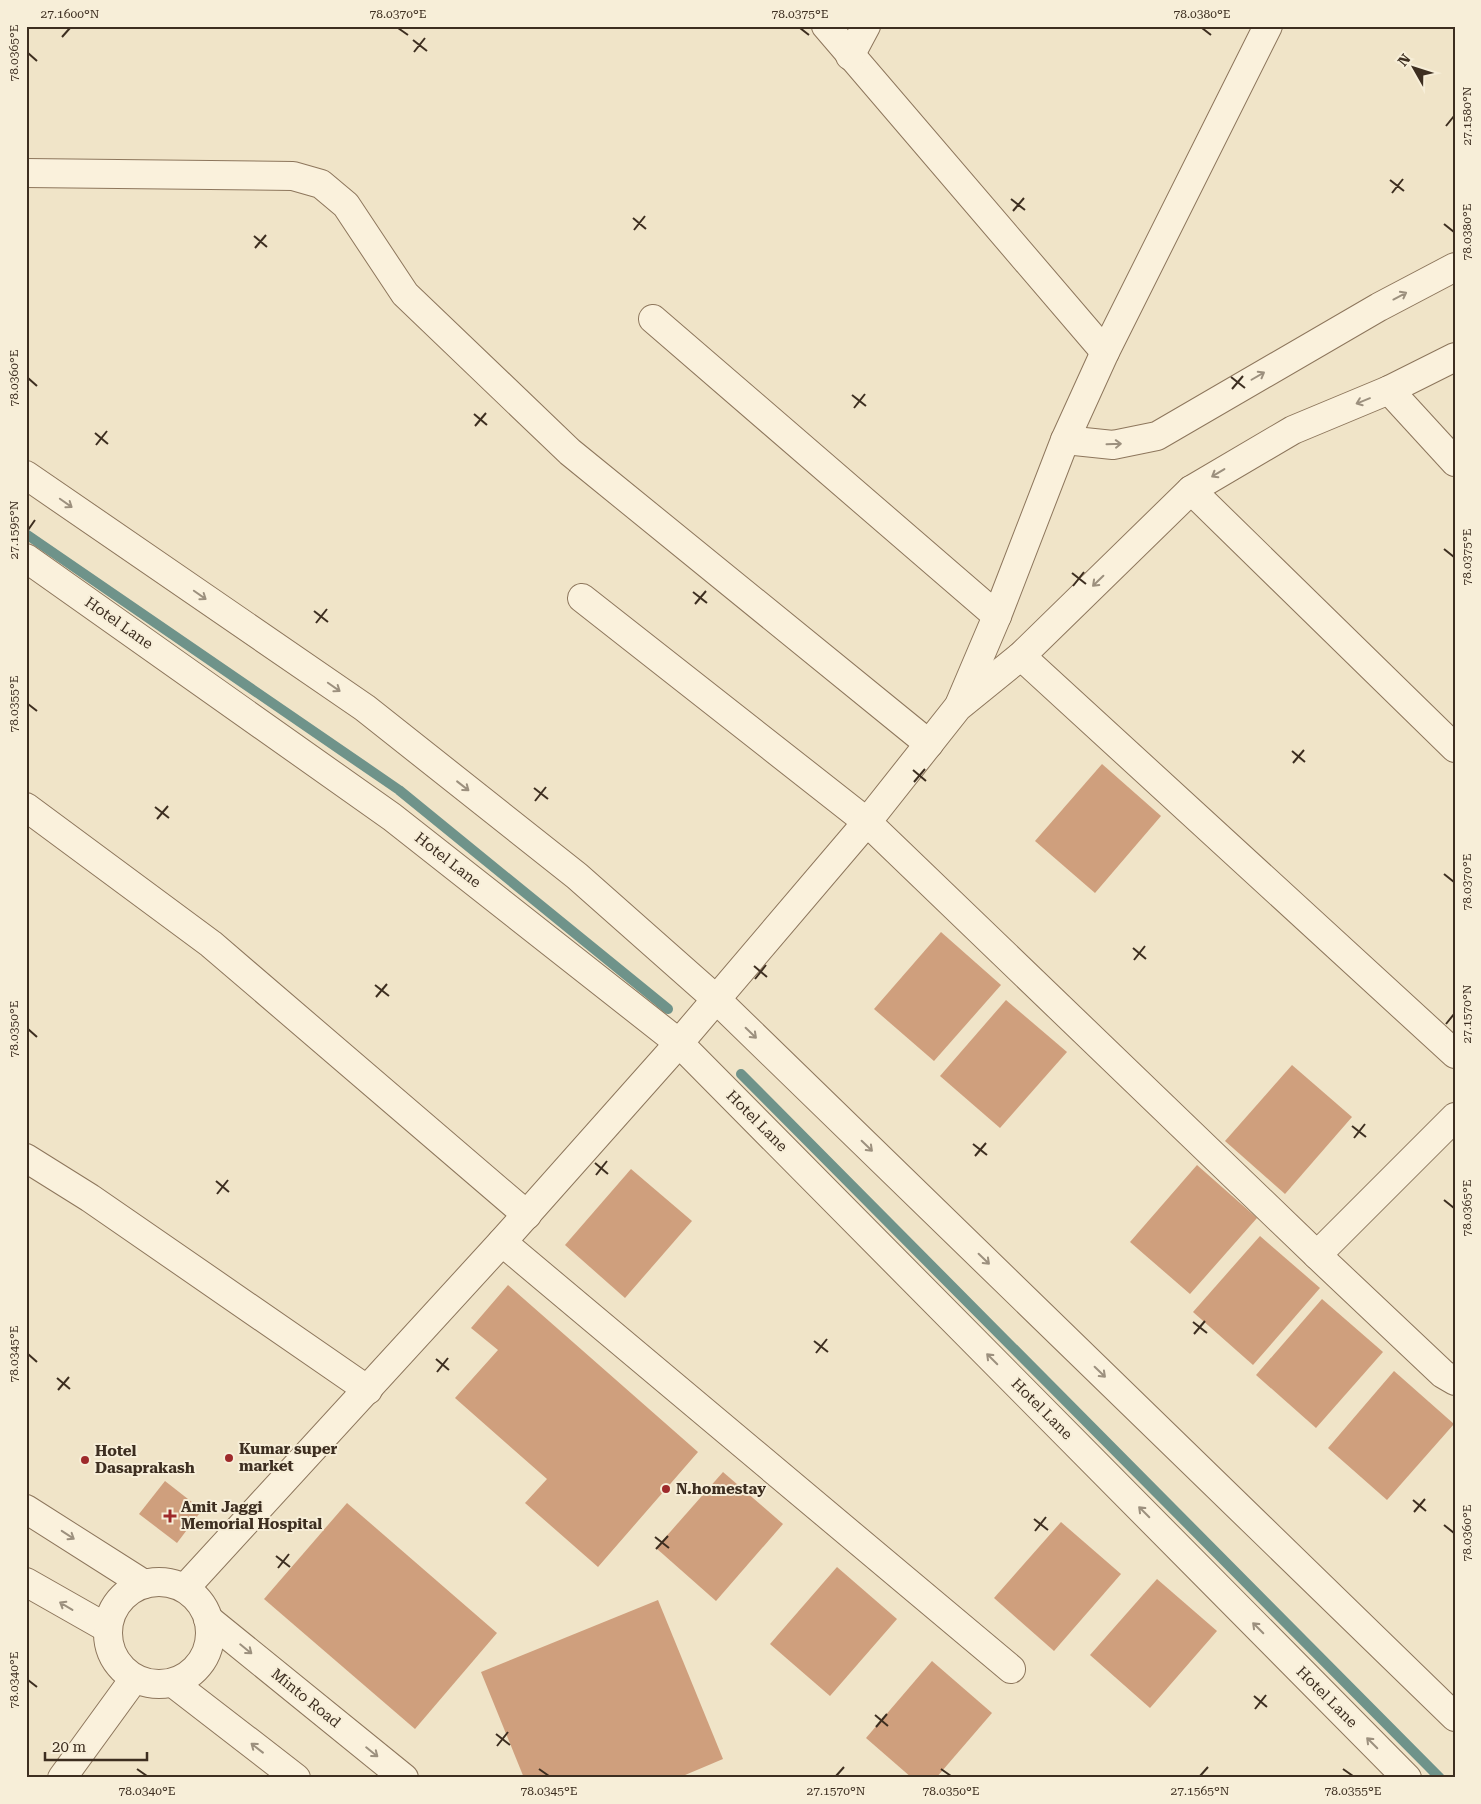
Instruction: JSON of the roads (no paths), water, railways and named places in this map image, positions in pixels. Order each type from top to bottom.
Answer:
[{"type":"street","points":[[826,26],[1106,352]]},
{"type":"street","points":[[850,56],[866,26]]},
{"type":"street","points":[[958,707],[998,616],[1065,440],[1106,352],[1268,26]]},
{"type":"street","points":[[26,173],[293,176],[321,184],[346,205],[405,294],[570,452],[929,744]]},
{"type":"street","points":[[1065,440],[1113,446],[1157,436],[1354,322],[1455,267]]},
{"type":"street","points":[[653,319],[998,616]]},
{"type":"street","points":[[185,1588],[190,1580],[368,1390],[679,1043],[867,822],[958,707],[1021,656],[1191,490],[1293,430],[1389,390],[1455,358]]},
{"type":"street","points":[[1389,390],[1455,462]]},
{"type":"street","points":[[26,475],[365,708],[577,876],[716,998],[1451,1706]]},
{"type":"street","points":[[1191,490],[1455,748]]},
{"type":"street","name":"Hotel Lane","points":[[26,558],[392,817],[679,1043],[1407,1778]]},
{"type":"street","points":[[582,598],[867,822],[1317,1255],[1443,1374],[1455,1380]]},
{"type":"street","points":[[1021,656],[1455,1054]]},
{"type":"street","points":[[26,807],[199,934],[526,1215]]},
{"type":"street","points":[[1317,1255],[1455,1117]]},
{"type":"street","points":[[26,1158],[90,1198],[368,1390]]},
{"type":"street","points":[[502,1242],[1011,1669]]},
{"type":"street","points":[[26,1509],[144,1584]]},
{"type":"street","points":[[26,1582],[107,1628]]},
{"type":"street","points":[[164,1582],[185,1588],[198,1600],[208,1619],[210,1639],[204,1654],[190,1674],[173,1683],[153,1685],[134,1679],[118,1666],[109,1648],[107,1628],[113,1609],[126,1595],[144,1584],[164,1582]]},
{"type":"street","name":"Minto Road","points":[[208,1619],[404,1778]]},
{"type":"street","points":[[62,1778],[134,1679]]},
{"type":"street","points":[[173,1683],[296,1778]]},
{"type":"waterway","points":[[26,534],[399,790],[668,1009]]},
{"type":"waterway","points":[[741,1074],[1440,1778]]},
{"type":"place","name":"Kumar super market","points":[[229,1458]]},
{"type":"place","name":"Hotel Dasaprakash","points":[[85,1460]]},
{"type":"place","name":"N.homestay","points":[[666,1489]]},
{"type":"place","name":"Amit Jaggi Memorial Hospital","points":[[170,1516]]}]
